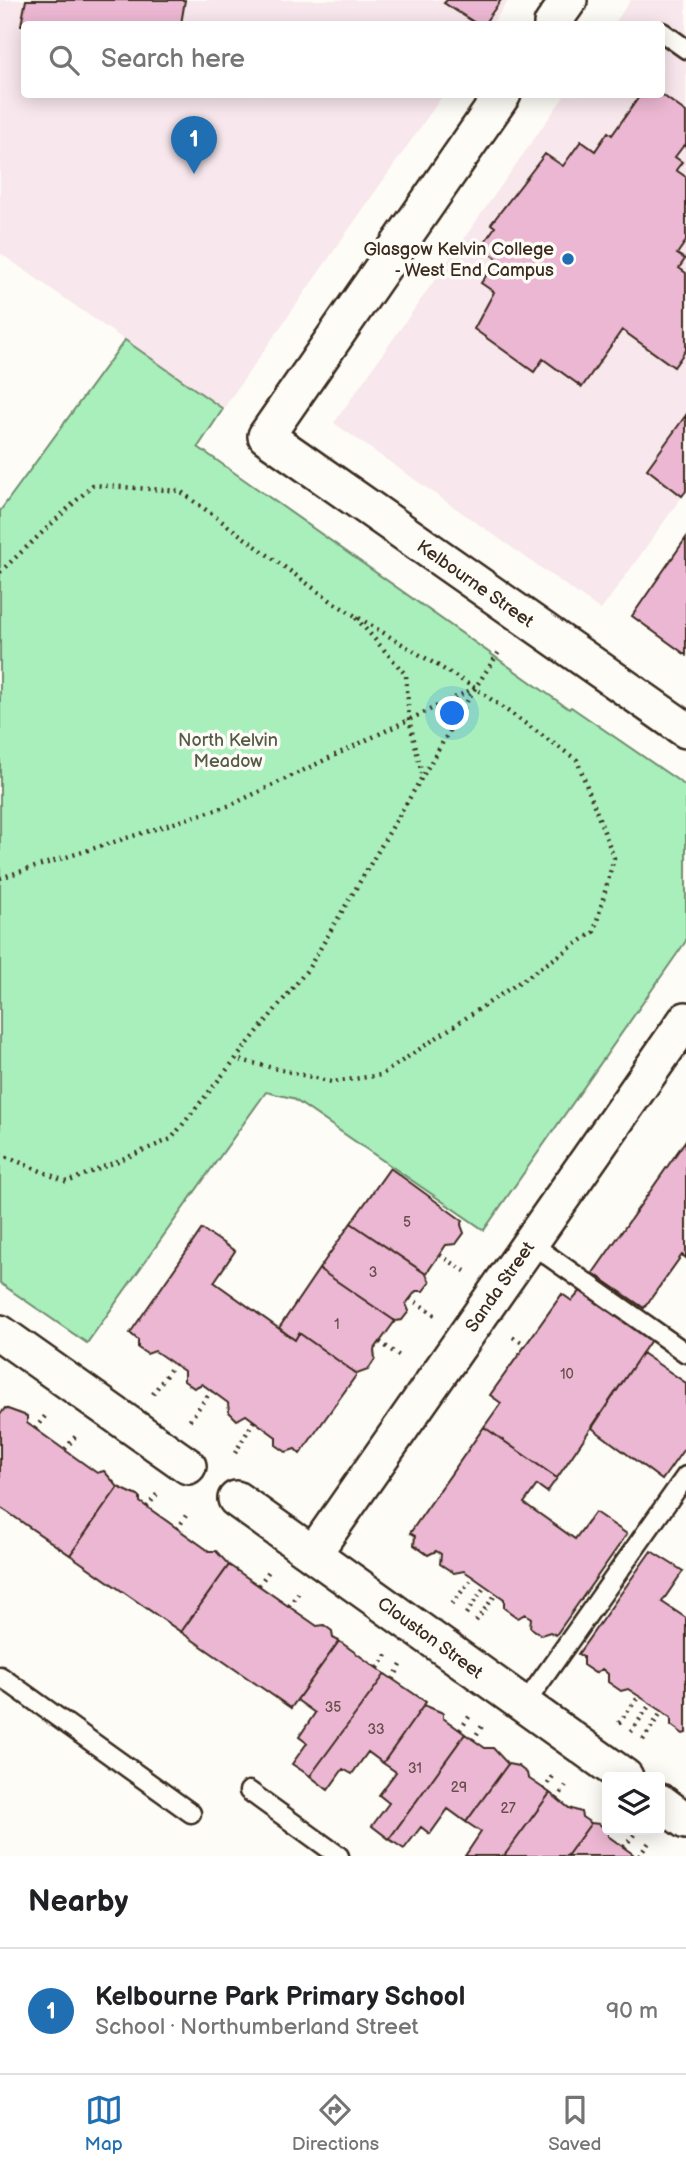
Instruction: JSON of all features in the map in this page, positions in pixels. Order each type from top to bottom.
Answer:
[{"type":"street","points":[[554,21],[569,0]]},
{"type":"street","name":"Kelbourne Street","points":[[500,98],[266,436],[686,730]]},
{"type":"street","name":"Sanda Street","points":[[313,1554],[686,1020]]},
{"type":"street","points":[[0,1333],[188,1466]]},
{"type":"street","name":"Clouston Street","points":[[236,1499],[618,1772]]},
{"type":"street","points":[[665,1806],[686,1821]]},
{"type":"lane","points":[[665,34],[686,49]]},
{"type":"lane","points":[[530,1242],[686,1353]]},
{"type":"lane","points":[[524,1705],[686,1476]]},
{"type":"lane","points":[[0,1676],[191,1813]]},
{"type":"lane","points":[[249,1791],[339,1856]]},
{"type":"path","points":[[0,572],[93,485],[180,491],[352,613],[475,688],[577,760],[614,858],[594,932],[381,1076],[332,1082],[236,1059]]},
{"type":"path","points":[[352,613],[406,675],[409,719],[422,775]]},
{"type":"path","points":[[0,1154],[67,1182],[171,1139],[308,969],[422,775],[500,650]]},
{"type":"path","points":[[0,878],[232,805],[475,688]]},
{"type":"path","points":[[440,1255],[466,1272]]},
{"type":"path","points":[[410,1298],[435,1315]]},
{"type":"path","points":[[513,1337],[526,1345]]},
{"type":"path","points":[[380,1342],[405,1359]]},
{"type":"path","points":[[152,1395],[174,1364]]},
{"type":"path","points":[[190,1421],[211,1391]]},
{"type":"path","points":[[35,1429],[46,1415]]},
{"type":"path","points":[[236,1453],[254,1421]]},
{"type":"path","points":[[65,1449],[76,1436]]},
{"type":"path","points":[[147,1507],[157,1494]]},
{"type":"path","points":[[177,1529],[187,1514]]},
{"type":"path","points":[[258,1585],[271,1567]]},
{"type":"path","points":[[452,1605],[473,1577]]},
{"type":"path","points":[[465,1614],[485,1586]]},
{"type":"path","points":[[289,1606],[301,1589]]},
{"type":"path","points":[[476,1622],[496,1594]]},
{"type":"path","points":[[377,1668],[389,1651]]},
{"type":"path","points":[[393,1679],[404,1662]]},
{"type":"path","points":[[619,1723],[639,1696]]},
{"type":"path","points":[[631,1732],[651,1703]]},
{"type":"path","points":[[460,1730],[473,1710]]},
{"type":"path","points":[[643,1740],[662,1711]]},
{"type":"path","points":[[473,1740],[486,1720]]},
{"type":"path","points":[[544,1790],[557,1769]]},
{"type":"path","points":[[557,1799],[570,1779]]},
{"type":"path","points":[[624,1847],[634,1835]]},
{"type":"path","points":[[639,1856],[652,1837]]},
{"type":"shaded area","points":[[0,0],[509,0],[494,21],[21,21],[21,98],[441,98],[223,409],[0,253]]},
{"type":"shaded area","name":"Glasgow Kelvin College - West End Campus","points":[[631,0],[686,0],[686,491],[601,610],[334,423],[563,98],[665,98],[665,21],[616,21]]},
{"type":"green space","name":"North Kelvin Meadow","points":[[125,340],[223,409],[198,447],[569,709],[571,707],[686,786],[686,941],[484,1230],[292,1098],[266,1092],[87,1343],[0,1283],[0,511]]},
{"type":"building","points":[[26,0],[185,0],[182,21],[22,21]]},
{"type":"building","points":[[447,0],[501,0],[486,21],[472,21],[444,3]]},
{"type":"building","points":[[665,97],[686,112],[686,147],[684,145],[675,157],[682,162],[676,170],[686,177],[686,241],[677,254],[685,259],[679,268],[686,273],[686,350],[674,367],[622,330],[582,387],[543,359],[534,372],[474,329],[494,292],[481,283],[498,259],[481,247],[495,227],[491,224],[545,154],[563,166],[581,141],[595,151],[608,132],[612,135],[638,98]]},
{"type":"building","points":[[686,415],[686,491],[682,496],[647,469]]},
{"type":"building","points":[[686,538],[686,655],[632,616]]},
{"type":"building","points":[[686,1140],[686,1258],[682,1255],[644,1308],[593,1273]]},
{"type":"building","points":[[390,1168],[463,1221],[461,1225],[464,1233],[456,1244],[446,1245],[426,1274],[351,1223]]},
{"type":"building","points":[[351,1223],[426,1274],[430,1282],[423,1291],[416,1291],[406,1304],[409,1311],[402,1320],[395,1321],[319,1269]]},
{"type":"building","points":[[202,1229],[235,1251],[214,1282],[295,1340],[299,1333],[357,1374],[300,1454],[295,1449],[286,1452],[276,1445],[276,1437],[246,1415],[237,1420],[229,1412],[228,1403],[202,1384],[194,1388],[184,1381],[184,1371],[155,1351],[147,1354],[138,1348],[138,1340],[130,1333]]},
{"type":"building","points":[[319,1269],[395,1321],[374,1350],[375,1359],[368,1370],[357,1374],[299,1333],[295,1340],[279,1328]]},
{"type":"building","points":[[582,1289],[653,1337],[557,1478],[484,1427],[501,1403],[490,1395],[562,1294],[572,1301]]},
{"type":"building","points":[[642,1353],[686,1383],[686,1446],[662,1480],[592,1428]]},
{"type":"building","points":[[5,1408],[27,1416],[27,1423],[97,1473],[104,1471],[118,1487],[70,1555],[0,1507],[0,1415]]},
{"type":"building","points":[[484,1427],[557,1478],[547,1492],[537,1485],[524,1503],[575,1539],[595,1512],[627,1534],[556,1635],[550,1632],[541,1635],[530,1627],[531,1618],[525,1614],[518,1618],[504,1608],[504,1599],[473,1577],[464,1571],[454,1573],[440,1564],[441,1554],[436,1551],[428,1555],[414,1545],[415,1536],[410,1533]]},
{"type":"building","points":[[118,1487],[140,1497],[140,1502],[209,1551],[216,1551],[229,1565],[181,1632],[70,1555]]},
{"type":"building","points":[[651,1551],[683,1571],[662,1602],[686,1618],[686,1733],[683,1734],[671,1725],[671,1718],[662,1711],[628,1689],[621,1691],[608,1682],[608,1674],[602,1669],[595,1673],[583,1665],[583,1657],[578,1654]]},
{"type":"building","points":[[229,1565],[317,1626],[324,1625],[332,1631],[333,1638],[339,1641],[291,1708],[181,1632]]},
{"type":"building","points":[[339,1641],[385,1674],[310,1776],[292,1764],[307,1743],[299,1737],[315,1713],[297,1700]]},
{"type":"building","points":[[385,1674],[426,1702],[383,1763],[368,1752],[352,1774],[343,1769],[328,1790],[310,1776]]},
{"type":"building","points":[[424,1705],[443,1713],[443,1718],[465,1734],[389,1839],[372,1826],[389,1803],[379,1795],[396,1772],[383,1763]]},
{"type":"building","points":[[465,1734],[485,1748],[493,1748],[508,1764],[466,1822],[448,1809],[430,1834],[421,1827],[404,1849],[389,1839]]},
{"type":"building","points":[[508,1764],[518,1766],[527,1773],[528,1778],[550,1793],[504,1856],[465,1856],[481,1832],[466,1822]]},
{"type":"building","points":[[550,1793],[569,1808],[581,1812],[582,1817],[591,1823],[567,1856],[504,1856]]},
{"type":"building","points":[[591,1823],[599,1824],[602,1826],[602,1835],[608,1835],[633,1854],[631,1856],[567,1856]]},
{"type":"place","name":"Kelbourne Park Primary School","points":[[194,174]]},
{"type":"place","name":"Glasgow Kelvin College - West End Campus","points":[[568,259]]}]
